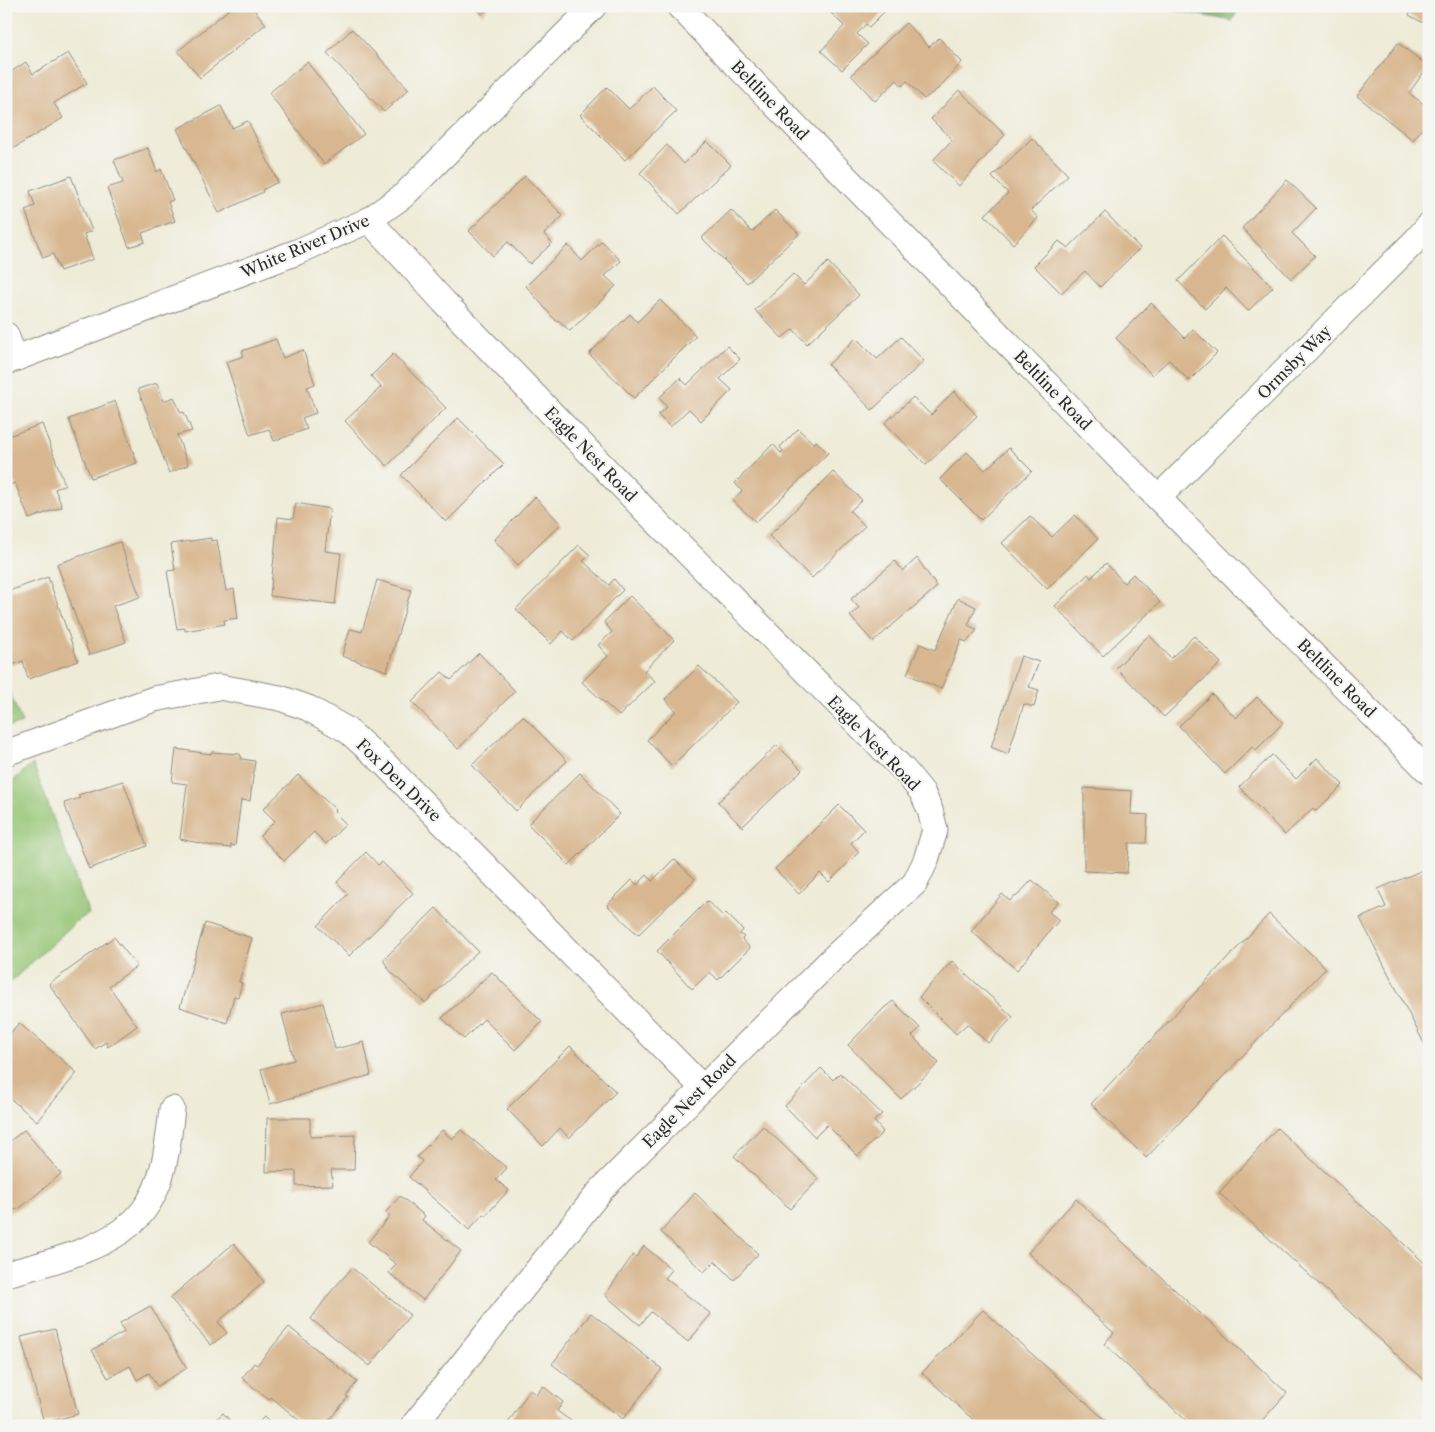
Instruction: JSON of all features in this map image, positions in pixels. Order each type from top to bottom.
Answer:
[{"type":"street","name":"White River Drive","points":[[11,361],[297,252],[369,220],[403,196],[594,6]]},
{"type":"street","name":"Beltline Road","points":[[679,6],[1158,498],[1429,772]]},
{"type":"street","name":"Eagle Nest Road","points":[[369,220],[444,302],[638,503],[853,720],[890,754],[913,780],[930,810],[935,830],[926,860],[914,883],[702,1087],[600,1190],[413,1426]]},
{"type":"street","name":"Ormsby Way","points":[[1158,498],[1425,238]]},
{"type":"street","points":[[6,335],[11,361]]},
{"type":"street","name":"Fox Den Drive","points":[[6,753],[121,709],[188,691],[219,687],[280,698],[308,708],[347,730],[384,763],[702,1087]]},
{"type":"street","points":[[6,1274],[82,1253],[129,1224],[143,1211],[157,1184],[166,1157],[172,1110]]},
{"type":"green space","points":[[1164,6],[1240,6],[1232,21],[1168,9]]},
{"type":"green space","points":[[6,684],[22,723],[8,727],[6,727]]},
{"type":"green space","points":[[33,764],[89,914],[78,920],[6,986],[6,796],[15,779]]},
{"type":"building","points":[[233,6],[251,6],[266,24],[200,78],[178,51]]},
{"type":"building","points":[[474,6],[490,6],[482,14]]},
{"type":"building","points":[[824,6],[890,6],[869,27],[866,24],[857,34],[868,44],[842,70],[821,51],[844,26]]},
{"type":"building","points":[[1414,6],[1429,6],[1429,26],[1409,15]]},
{"type":"building","points":[[906,23],[929,47],[939,38],[962,62],[939,88],[924,99],[907,81],[902,86],[897,80],[875,101],[851,75]]},
{"type":"building","points":[[352,29],[409,89],[384,112],[327,53]]},
{"type":"building","points":[[1398,43],[1428,66],[1409,93],[1429,108],[1429,120],[1413,140],[1357,96]]},
{"type":"building","points":[[68,53],[87,83],[54,103],[63,118],[14,148],[6,135],[6,75],[26,62],[33,74]]},
{"type":"building","points":[[307,62],[364,134],[324,164],[269,93]]},
{"type":"building","points":[[653,86],[676,111],[625,160],[580,115],[607,87],[629,109]]},
{"type":"building","points":[[959,90],[1005,135],[959,186],[934,162],[934,159],[952,140],[931,119]]},
{"type":"building","points":[[221,106],[232,128],[248,121],[278,182],[262,190],[263,192],[219,213],[177,129]]},
{"type":"building","points":[[1032,138],[1068,175],[1031,210],[1038,218],[1013,244],[985,215],[1008,193],[992,177]]},
{"type":"building","points":[[707,141],[731,165],[679,214],[640,173],[667,145],[684,164]]},
{"type":"building","points":[[148,148],[157,172],[161,169],[173,200],[168,202],[175,221],[142,233],[145,242],[129,247],[107,188],[123,183],[114,160]]},
{"type":"building","points":[[71,176],[92,231],[84,234],[93,259],[60,271],[53,254],[43,258],[25,210],[35,206],[30,191]]},
{"type":"building","points":[[525,176],[563,216],[544,234],[552,243],[530,264],[508,242],[493,256],[469,231]]},
{"type":"building","points":[[1287,180],[1316,208],[1292,233],[1315,256],[1291,279],[1242,228]]},
{"type":"building","points":[[731,210],[752,232],[775,210],[799,234],[747,283],[702,238]]},
{"type":"building","points":[[1105,212],[1140,248],[1100,287],[1085,271],[1061,293],[1034,266],[1059,241],[1068,248]]},
{"type":"building","points":[[1222,236],[1273,287],[1248,311],[1226,288],[1205,309],[1178,281]]},
{"type":"building","points":[[602,241],[621,261],[605,276],[616,286],[570,331],[558,320],[556,321],[526,286],[568,245],[582,261]]},
{"type":"building","points":[[828,262],[859,295],[807,344],[793,329],[782,338],[755,310],[793,274],[804,285]]},
{"type":"building","points":[[660,300],[696,336],[634,398],[589,354],[630,314],[637,322]]},
{"type":"building","points":[[1151,303],[1185,338],[1193,329],[1217,353],[1189,381],[1169,360],[1152,375],[1116,338]]},
{"type":"building","points":[[901,337],[924,361],[872,410],[828,365],[856,338],[877,359]]},
{"type":"building","points":[[276,339],[283,358],[303,350],[315,384],[307,387],[316,413],[302,418],[307,429],[274,441],[269,429],[250,435],[226,362],[244,356],[242,351]]},
{"type":"building","points":[[727,346],[740,359],[720,379],[732,390],[701,421],[689,409],[670,427],[658,415],[667,407],[659,398],[680,378],[687,385]]},
{"type":"building","points":[[393,354],[446,408],[387,466],[345,421],[381,387],[371,376]]},
{"type":"building","points":[[157,383],[164,401],[174,397],[181,413],[184,412],[192,431],[177,435],[188,465],[169,473],[138,389]]},
{"type":"building","points":[[954,391],[977,416],[926,465],[885,423],[913,397],[931,415]]},
{"type":"building","points":[[115,401],[137,463],[91,478],[69,419]]},
{"type":"building","points":[[458,418],[504,464],[446,522],[401,475]]},
{"type":"building","points":[[42,424],[65,485],[55,489],[62,507],[29,519],[15,483],[6,486],[6,437]]},
{"type":"building","points":[[798,429],[814,444],[816,441],[828,453],[756,522],[732,500],[742,491],[735,483],[773,444],[781,453],[783,451],[780,447]]},
{"type":"building","points":[[1009,448],[1032,471],[981,520],[940,479],[967,452],[985,470]]},
{"type":"building","points":[[833,472],[862,500],[850,511],[865,526],[812,578],[769,536]]},
{"type":"building","points":[[535,497],[561,524],[518,565],[494,540]]},
{"type":"building","points":[[296,503],[330,509],[325,551],[341,553],[335,604],[270,596],[278,517],[293,519]]},
{"type":"building","points":[[1075,515],[1098,539],[1047,589],[1002,543],[1030,516],[1052,537]]},
{"type":"building","points":[[211,538],[211,541],[217,540],[226,591],[234,589],[238,618],[224,620],[225,624],[185,631],[185,628],[177,629],[167,571],[175,570],[171,544]]},
{"type":"building","points":[[120,542],[140,597],[113,606],[126,642],[89,655],[57,564]]},
{"type":"building","points":[[579,545],[590,555],[583,561],[609,585],[614,579],[623,590],[573,641],[563,631],[551,644],[516,609]]},
{"type":"building","points":[[917,558],[937,587],[873,642],[850,616],[859,608],[851,599],[895,561],[903,571]]},
{"type":"building","points":[[1106,563],[1124,583],[1133,574],[1160,602],[1103,656],[1055,606],[1088,574],[1091,578]]},
{"type":"building","points":[[48,577],[78,661],[28,679],[23,661],[9,666],[6,657],[6,622],[8,621],[6,592]]},
{"type":"building","points":[[377,580],[411,590],[387,671],[342,656],[350,629],[362,632]]},
{"type":"building","points":[[630,596],[674,640],[644,671],[655,681],[619,716],[582,682],[608,656],[598,645],[612,632],[604,622]]},
{"type":"building","points":[[958,598],[976,607],[968,625],[977,630],[967,642],[961,640],[941,689],[907,674],[920,644],[935,650]]},
{"type":"building","points":[[1149,635],[1171,658],[1194,636],[1221,663],[1164,717],[1116,668]]},
{"type":"building","points":[[479,653],[515,691],[458,749],[412,702],[442,672],[451,680]]},
{"type":"building","points":[[1021,656],[1039,662],[1029,687],[1039,690],[1034,707],[1024,704],[1008,754],[991,747]]},
{"type":"building","points":[[699,666],[737,702],[672,766],[647,740],[676,711],[665,699]]},
{"type":"building","points":[[1212,694],[1236,718],[1257,697],[1283,723],[1256,750],[1252,747],[1225,774],[1179,726]]},
{"type":"building","points":[[523,716],[567,761],[516,811],[472,765]]},
{"type":"building","points":[[777,745],[802,770],[742,827],[718,802]]},
{"type":"building","points":[[176,749],[211,754],[211,752],[240,754],[242,759],[255,761],[250,801],[241,800],[235,846],[231,845],[231,848],[213,846],[180,839],[187,784],[172,782]]},
{"type":"building","points":[[1272,755],[1296,779],[1317,758],[1343,785],[1316,811],[1313,808],[1285,835],[1239,787]]},
{"type":"building","points":[[580,773],[620,814],[569,865],[528,824]]},
{"type":"building","points":[[298,775],[336,810],[334,812],[346,824],[326,844],[314,832],[284,861],[260,836],[275,821],[263,809]]},
{"type":"building","points":[[123,781],[147,846],[89,869],[64,803],[80,798],[78,795]]},
{"type":"building","points":[[1084,788],[1132,791],[1131,814],[1148,815],[1146,843],[1129,843],[1127,873],[1084,871]]},
{"type":"building","points":[[839,805],[864,830],[851,843],[859,852],[829,882],[820,873],[799,894],[775,869]]},
{"type":"building","points":[[366,852],[378,865],[382,862],[413,893],[349,956],[318,926],[348,894],[337,882]]},
{"type":"building","points":[[674,859],[695,879],[638,935],[607,905],[632,880],[637,885],[647,875],[652,881]]},
{"type":"building","points":[[1423,870],[1429,881],[1429,1053],[1360,918],[1386,907],[1378,889]]},
{"type":"building","points":[[1032,880],[1058,902],[1049,912],[1059,920],[1017,970],[971,931],[1002,894],[1010,901]]},
{"type":"building","points":[[707,901],[723,916],[726,913],[743,930],[740,934],[744,937],[742,939],[750,948],[718,980],[710,972],[692,989],[657,951]]},
{"type":"building","points":[[436,908],[478,951],[425,1003],[391,972],[383,960]]},
{"type":"building","points":[[1269,914],[1326,968],[1146,1158],[1091,1104]]},
{"type":"building","points":[[205,923],[252,938],[239,982],[242,983],[238,997],[234,996],[227,1023],[180,1007]]},
{"type":"building","points":[[114,937],[137,966],[109,986],[137,1026],[108,1047],[106,1042],[95,1049],[49,984]]},
{"type":"building","points":[[952,961],[1013,1017],[988,1043],[967,1024],[956,1034],[919,997]]},
{"type":"building","points":[[492,972],[542,1022],[515,1050],[484,1019],[464,1039],[442,1018]]},
{"type":"building","points":[[893,1001],[920,1028],[912,1036],[939,1063],[901,1099],[848,1045]]},
{"type":"building","points":[[323,1003],[335,1049],[364,1042],[371,1075],[270,1104],[261,1069],[294,1060],[282,1014]]},
{"type":"building","points":[[19,1023],[77,1073],[37,1121],[6,1095],[6,1038]]},
{"type":"building","points":[[570,1046],[616,1092],[569,1138],[560,1128],[543,1146],[507,1109]]},
{"type":"building","points":[[821,1068],[833,1080],[840,1073],[882,1114],[874,1121],[883,1132],[858,1156],[827,1125],[815,1137],[785,1106]]},
{"type":"building","points":[[267,1118],[310,1118],[310,1137],[355,1135],[354,1170],[331,1170],[333,1185],[296,1186],[296,1171],[266,1172]]},
{"type":"building","points":[[763,1126],[819,1179],[790,1209],[734,1156]]},
{"type":"building","points":[[1277,1128],[1429,1267],[1429,1384],[1219,1193]]},
{"type":"building","points":[[24,1130],[61,1174],[20,1208],[6,1213],[6,1136],[10,1141]]},
{"type":"building","points":[[442,1130],[452,1139],[461,1130],[507,1168],[496,1180],[509,1190],[469,1230],[409,1177],[422,1161],[417,1157]]},
{"type":"building","points":[[695,1193],[758,1254],[734,1280],[715,1261],[704,1272],[661,1232]]},
{"type":"building","points":[[400,1196],[425,1216],[422,1220],[461,1251],[423,1300],[389,1273],[396,1264],[368,1242],[390,1216],[386,1212]]},
{"type":"building","points":[[1076,1199],[1287,1393],[1257,1426],[1192,1426],[1104,1344],[1114,1333],[1028,1253]]},
{"type":"building","points":[[234,1243],[264,1282],[218,1322],[227,1333],[211,1345],[170,1298]]},
{"type":"building","points":[[644,1246],[672,1270],[665,1278],[711,1314],[688,1342],[651,1312],[640,1325],[605,1295],[633,1255],[636,1257]]},
{"type":"building","points":[[352,1268],[410,1315],[370,1366],[311,1319],[329,1294]]},
{"type":"building","points":[[150,1306],[187,1368],[157,1386],[149,1373],[137,1380],[130,1366],[108,1378],[92,1350],[124,1332],[120,1323]]},
{"type":"building","points":[[983,1310],[1112,1426],[980,1426],[922,1373]]},
{"type":"building","points":[[591,1313],[662,1369],[623,1419],[552,1364]]},
{"type":"building","points":[[289,1327],[357,1382],[346,1396],[348,1397],[326,1424],[324,1423],[322,1426],[306,1426],[271,1397],[269,1400],[242,1378],[254,1363],[257,1365]]},
{"type":"building","points":[[55,1329],[78,1414],[44,1423],[21,1337]]},
{"type":"building","points":[[543,1386],[563,1402],[557,1411],[578,1426],[506,1426],[530,1390],[536,1395]]},
{"type":"building","points":[[223,1413],[235,1426],[209,1426]]},
{"type":"building","points":[[264,1417],[273,1426],[255,1426]]}]
